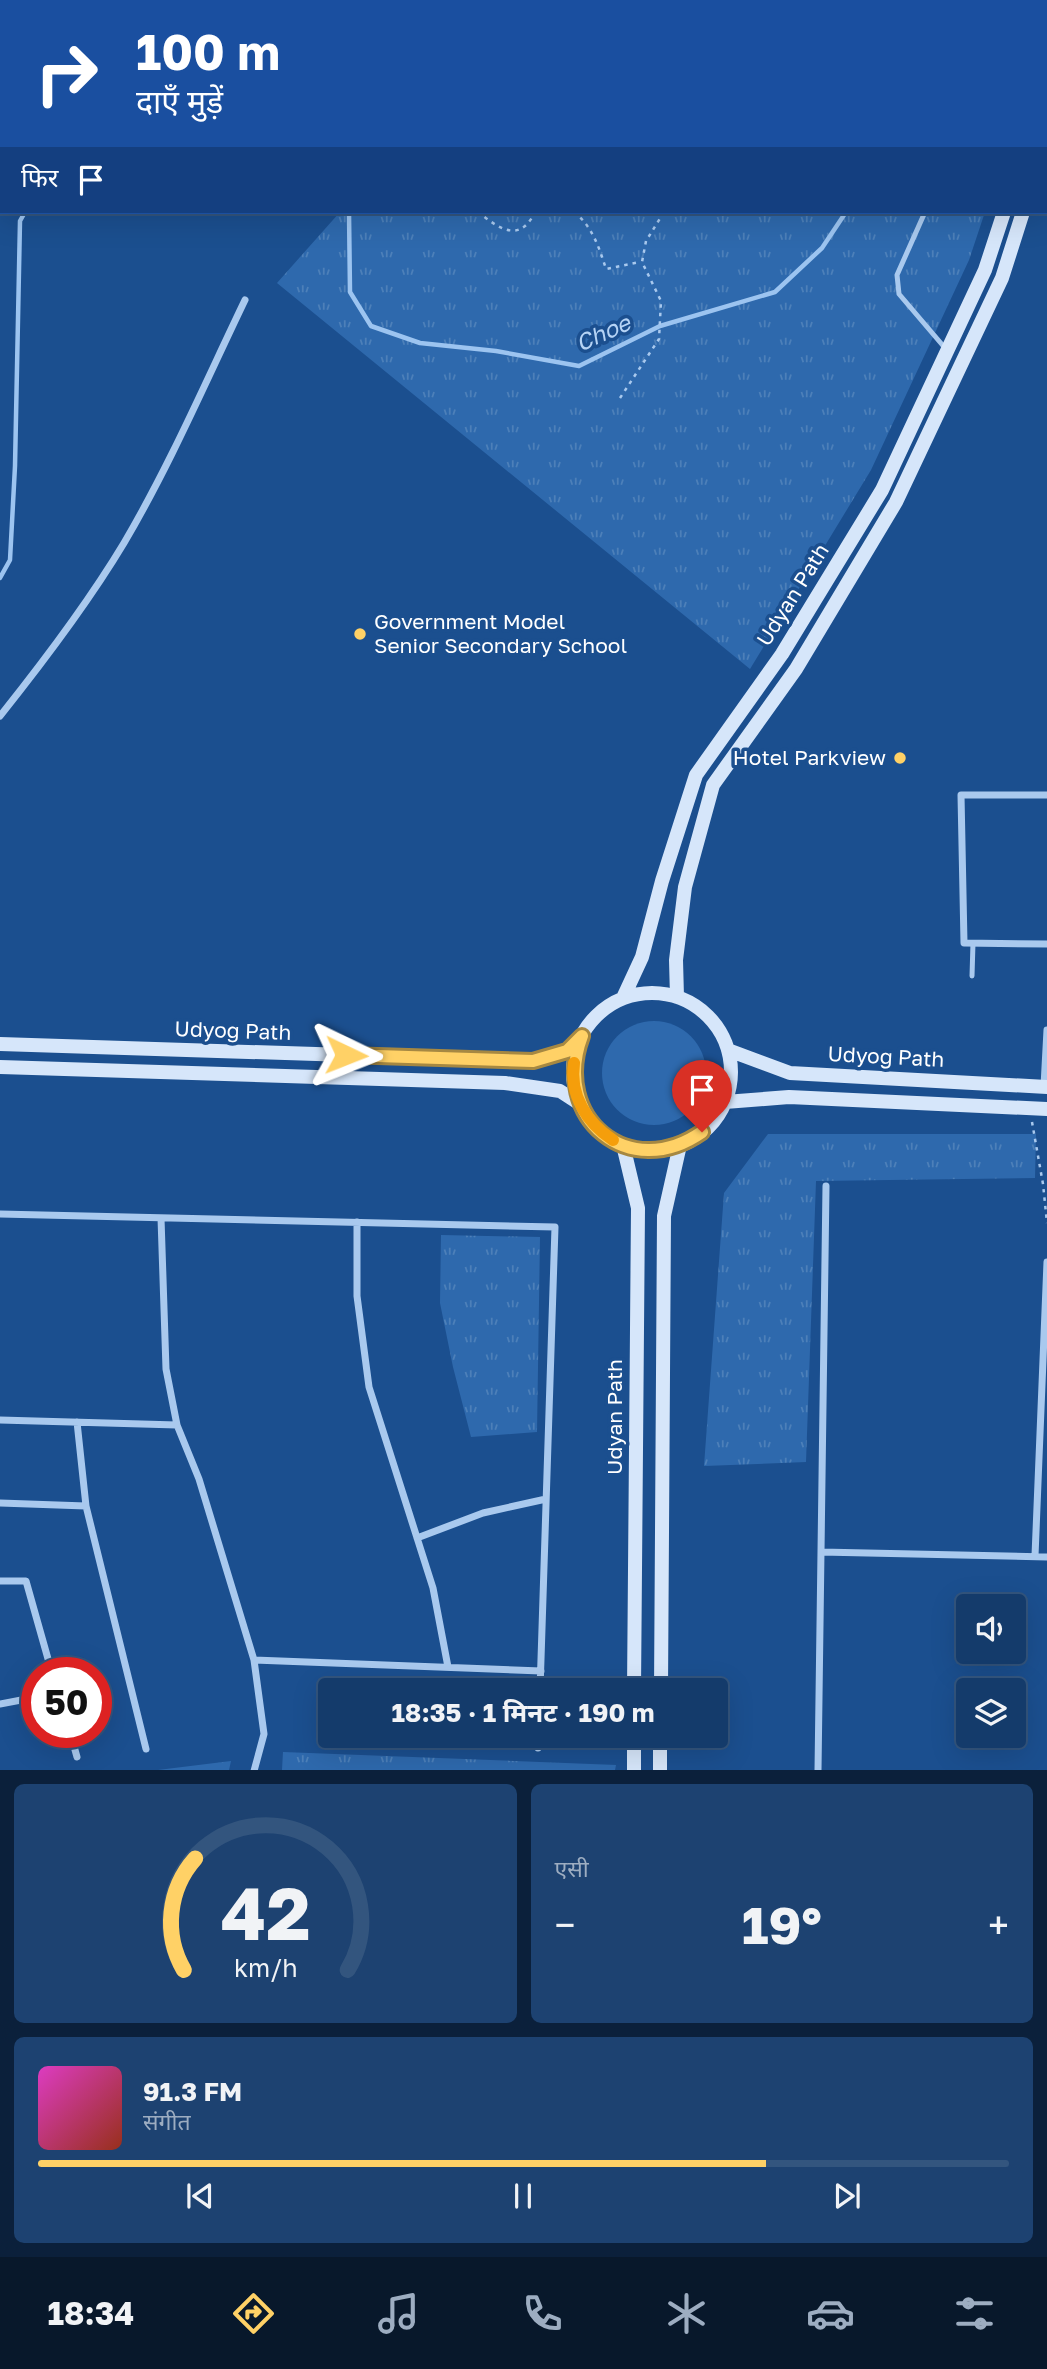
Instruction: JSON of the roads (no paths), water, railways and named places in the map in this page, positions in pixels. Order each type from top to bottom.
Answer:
[{"type":"main road","name":"Udyan Path","points":[[623,998],[642,957],[662,881],[696,775],[782,654],[882,490],[985,270],[1003,214]]},
{"type":"main road","name":"Udyan Path","points":[[677,997],[676,960],[685,887],[713,785],[796,669],[896,502],[1002,278],[1022,214]]},
{"type":"main road","points":[[650,993],[677,997],[694,1005],[709,1017],[728,1050],[730,1076],[724,1102],[702,1132],[680,1145],[651,1150],[623,1145],[602,1133],[580,1104],[573,1069],[582,1036],[595,1017],[623,998],[650,993]]},
{"type":"main road","name":"Udyog Path","points":[[0,1044],[533,1061],[567,1051],[582,1036]]},
{"type":"main road","name":"Udyog Path","points":[[728,1050],[790,1073],[1046,1086]]},
{"type":"main road","name":"Udyog Path","points":[[0,1067],[505,1083],[559,1091],[580,1104]]},
{"type":"main road","points":[[724,1102],[789,1097],[1047,1109]]},
{"type":"main road","name":"Udyan Path","points":[[623,1145],[638,1208],[634,1678]]},
{"type":"main road","points":[[661,1678],[664,1216],[680,1145]]},
{"type":"main road","points":[[634,1748],[634,1770]]},
{"type":"main road","points":[[660,1748],[660,1770]]},
{"type":"street","points":[[0,716],[32,675],[123,544],[155,485],[245,300]]},
{"type":"street","points":[[1047,795],[961,795],[964,943],[1047,944]]},
{"type":"street","points":[[1046,1086],[1047,1030]]},
{"type":"street","points":[[818,1770],[826,1186]]},
{"type":"street","points":[[0,1214],[555,1227],[541,1678]]},
{"type":"street","points":[[161,1218],[166,1369],[177,1425],[199,1479],[254,1660],[264,1734],[254,1770]]},
{"type":"street","points":[[357,1223],[357,1296],[369,1387],[433,1588],[448,1667]]},
{"type":"street","points":[[1035,1556],[1044,1389],[1047,1262]]},
{"type":"street","points":[[0,1420],[177,1425]]},
{"type":"street","points":[[77,1422],[86,1506],[146,1749]]},
{"type":"street","points":[[417,1538],[483,1513],[546,1499]]},
{"type":"street","points":[[0,1503],[86,1506]]},
{"type":"street","points":[[821,1552],[1047,1557]]},
{"type":"street","points":[[0,1581],[26,1581],[47,1657]]},
{"type":"street","points":[[254,1660],[541,1671]]},
{"type":"street","points":[[0,1704],[21,1700]]},
{"type":"street","points":[[74,1748],[77,1757]]},
{"type":"lane","points":[[924,214],[897,275],[899,294],[947,351]]},
{"type":"lane","points":[[972,976],[973,943]]},
{"type":"waterway","name":"Choe","points":[[0,578],[10,560],[15,466],[20,221],[24,214]]},
{"type":"waterway","name":"Choe","points":[[349,214],[350,292],[371,326],[420,343],[496,351],[579,366],[660,326],[775,292],[822,248],[845,214]]},
{"type":"place","name":"Government Model Senior Secondary School","points":[[360,634]]},
{"type":"place","name":"Hotel Parkview","points":[[900,758]]}]
